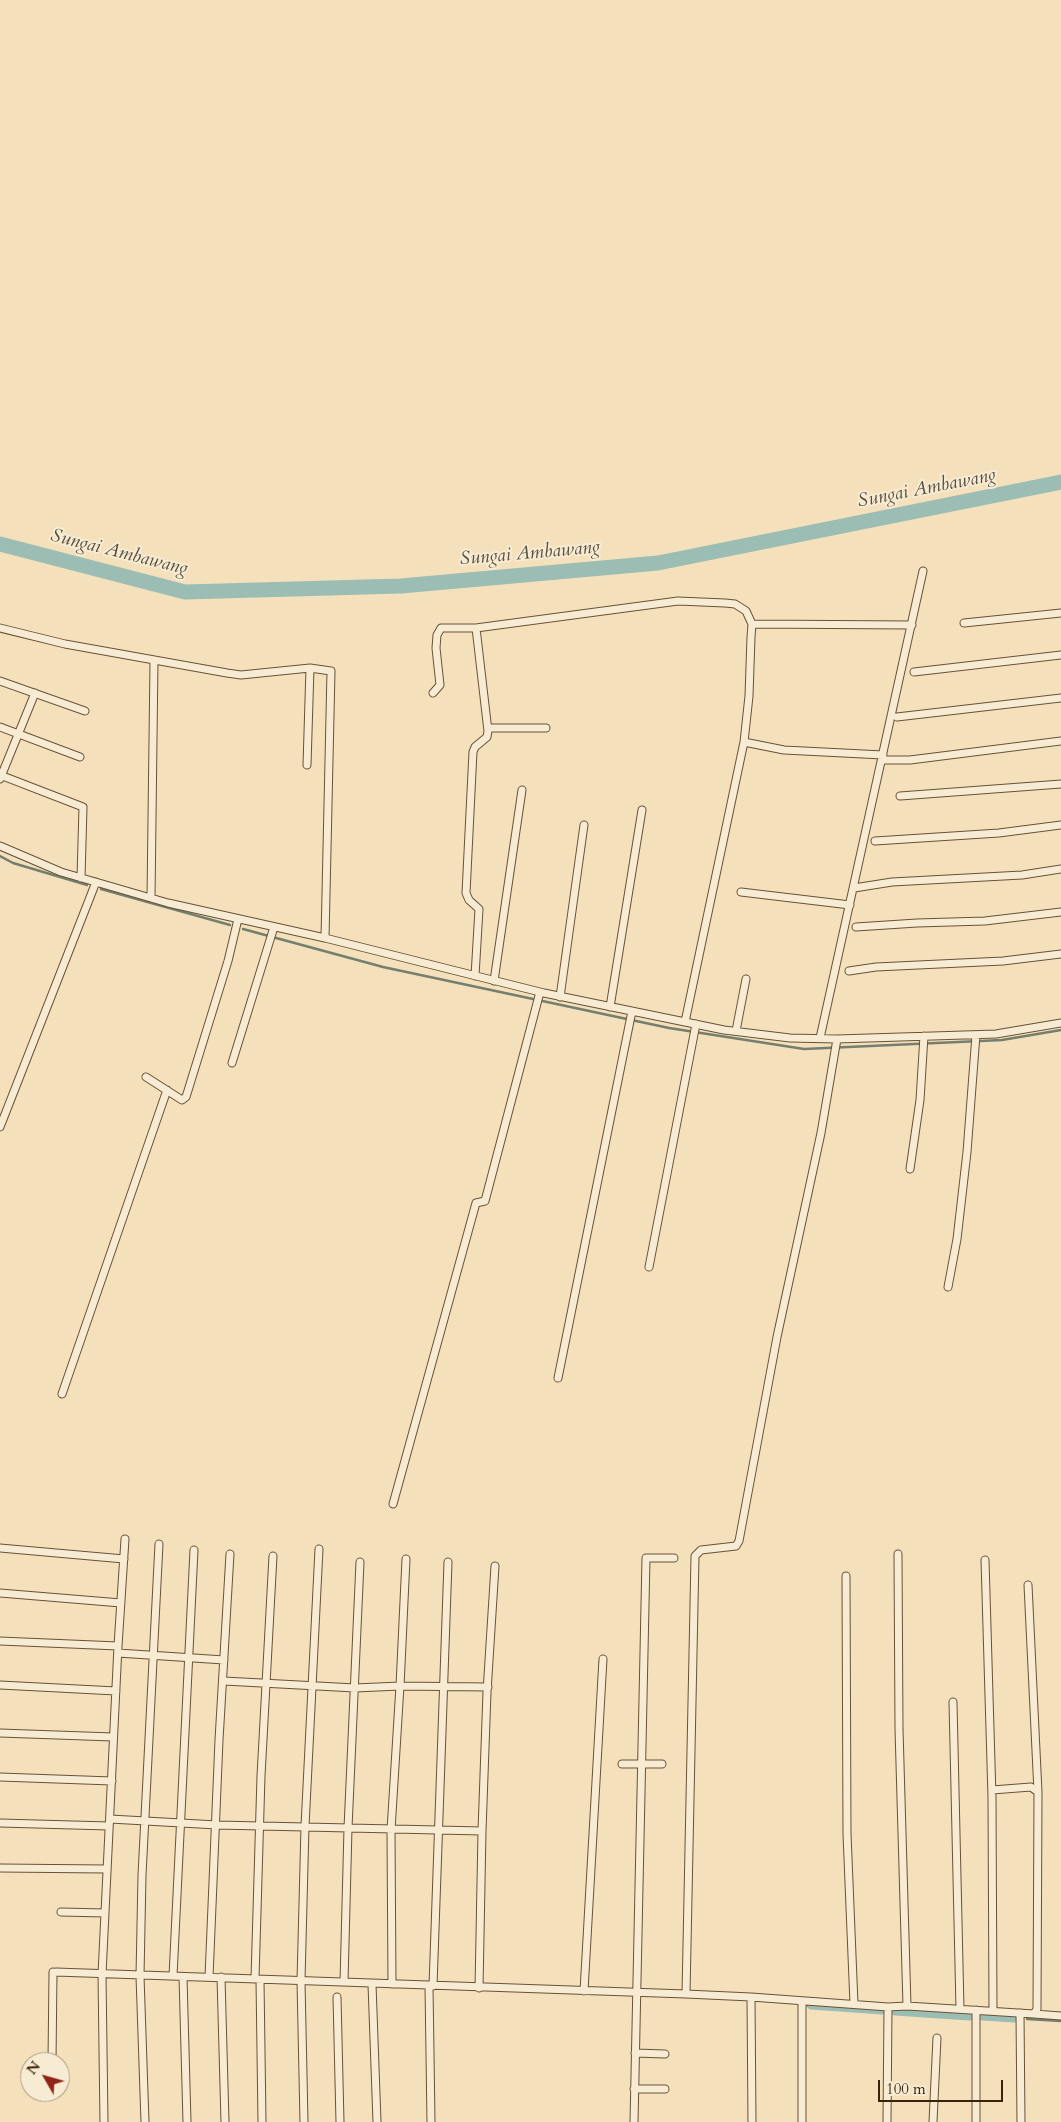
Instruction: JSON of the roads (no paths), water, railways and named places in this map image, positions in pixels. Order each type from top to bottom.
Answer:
[{"type":"street","points":[[820,1038],[923,571]]},
{"type":"street","points":[[432,693],[440,685],[436,648],[438,631],[441,628],[476,628],[678,602],[735,604],[750,615],[752,624],[749,696],[744,742],[685,1022]]},
{"type":"street","points":[[964,623],[1061,613]]},
{"type":"street","points":[[752,624],[912,625]]},
{"type":"street","points":[[0,628],[65,644],[154,661],[240,674],[310,668],[331,671],[325,938]]},
{"type":"street","points":[[475,976],[479,909],[469,900],[466,894],[473,752],[475,747],[486,737],[488,728],[476,628]]},
{"type":"street","points":[[914,672],[1061,655]]},
{"type":"street","points":[[151,898],[154,661]]},
{"type":"street","points":[[307,765],[310,668]]},
{"type":"street","points":[[0,681],[86,711]]},
{"type":"street","points":[[35,693],[0,777],[83,807],[81,878]]},
{"type":"street","points":[[897,716],[1061,698]]},
{"type":"street","points":[[0,727],[80,757]]},
{"type":"street","points":[[488,728],[546,728]]},
{"type":"street","points":[[744,742],[784,750],[910,760],[1061,741]]},
{"type":"street","points":[[900,796],[1061,784]]},
{"type":"street","points":[[494,980],[522,790]]},
{"type":"street","points":[[610,1007],[642,810]]},
{"type":"street","points":[[560,997],[584,825]]},
{"type":"street","points":[[875,841],[999,833],[1061,825]]},
{"type":"street","points":[[0,846],[32,861],[81,878],[238,920],[325,938],[560,997],[736,1031],[790,1038],[837,1039],[976,1035],[1019,1031],[1061,1023]]},
{"type":"street","points":[[854,888],[892,882],[1022,875],[1061,869]]},
{"type":"street","points":[[0,1127],[96,882]]},
{"type":"street","points":[[741,892],[850,905]]},
{"type":"street","points":[[856,927],[985,921],[1061,912]]},
{"type":"street","points":[[146,1077],[182,1100],[186,1097],[225,970],[238,920]]},
{"type":"street","points":[[232,1063],[274,927]]},
{"type":"street","points":[[849,971],[1003,962],[1061,954]]},
{"type":"street","points":[[736,1031],[746,979]]},
{"type":"street","points":[[393,1504],[476,1203],[486,1202],[540,992]]},
{"type":"street","points":[[558,1378],[632,1012]]},
{"type":"street","points":[[649,1267],[696,1024]]},
{"type":"street","points":[[948,1287],[958,1239],[968,1152],[976,1035]]},
{"type":"street","points":[[910,1169],[920,1100],[924,1036]]},
{"type":"street","points":[[686,1994],[694,1556],[701,1550],[736,1546],[739,1541],[777,1338],[822,1133],[837,1039]]},
{"type":"street","points":[[62,1394],[167,1090]]},
{"type":"street","points":[[104,2122],[102,1974],[113,1737],[125,1539]]},
{"type":"street","points":[[145,2122],[140,1976],[144,1822],[159,1544]]},
{"type":"street","points":[[0,1548],[124,1560]]},
{"type":"street","points":[[173,1976],[179,1823],[194,1550]]},
{"type":"street","points":[[304,2122],[301,1981],[304,1826],[319,1550]]},
{"type":"street","points":[[209,1977],[217,1824],[219,1740],[224,1681],[230,1554]]},
{"type":"street","points":[[898,1554],[899,1729],[907,2006]]},
{"type":"street","points":[[262,2122],[257,1979],[259,1826],[273,1556]]},
{"type":"street","points":[[634,2122],[646,1558],[674,1558]]},
{"type":"street","points":[[392,1984],[391,1830],[406,1559]]},
{"type":"street","points":[[985,1560],[992,1790],[993,2011]]},
{"type":"street","points":[[344,1982],[348,1828],[360,1562]]},
{"type":"street","points":[[431,2122],[431,1986],[439,1831],[448,1562]]},
{"type":"street","points":[[479,1988],[482,1831],[488,1687],[496,1566]]},
{"type":"street","points":[[846,1576],[847,1834],[854,2004]]},
{"type":"street","points":[[1028,1585],[1038,1792],[1036,2012]]},
{"type":"street","points":[[0,1594],[121,1603]]},
{"type":"street","points":[[0,1641],[118,1649],[152,1655],[224,1660]]},
{"type":"street","points":[[584,1991],[603,1659]]},
{"type":"street","points":[[224,1681],[355,1688],[400,1686],[488,1687]]},
{"type":"street","points":[[0,1685],[116,1691]]},
{"type":"street","points":[[953,1702],[960,2009]]},
{"type":"street","points":[[0,1733],[113,1737]]},
{"type":"street","points":[[622,1764],[662,1764]]},
{"type":"street","points":[[0,1777],[112,1782]]},
{"type":"street","points":[[992,1790],[1031,1788],[1038,1792]]},
{"type":"street","points":[[0,1823],[144,1822],[482,1831]]},
{"type":"street","points":[[0,1868],[106,1870]]},
{"type":"street","points":[[62,1912],[105,1914]]},
{"type":"street","points":[[52,2052],[54,1972],[686,1994],[888,2007],[907,2006],[1020,2013],[1036,2012],[1061,2016]]},
{"type":"street","points":[[183,1977],[187,2122]]},
{"type":"street","points":[[221,1977],[225,2122]]},
{"type":"street","points":[[372,1984],[377,2122]]},
{"type":"street","points":[[336,1997],[340,2122]]},
{"type":"street","points":[[751,1997],[752,2122]]},
{"type":"street","points":[[802,2001],[802,2122]]},
{"type":"street","points":[[887,2122],[888,2007]]},
{"type":"street","points":[[976,2010],[976,2122]]},
{"type":"street","points":[[1020,2013],[1021,2122]]},
{"type":"street","points":[[933,2122],[937,2038]]},
{"type":"street","points":[[635,2053],[665,2054]]},
{"type":"street","points":[[634,2089],[665,2090]]},
{"type":"waterway","name":"Sungai Ambawang","points":[[0,544],[185,592],[401,586],[658,563],[1061,482]]},
{"type":"waterway","points":[[0,856],[13,863],[87,885]]},
{"type":"waterway","points":[[101,889],[230,925]]},
{"type":"waterway","points":[[243,929],[383,967],[669,1028],[804,1049],[1002,1040],[1061,1030]]},
{"type":"waterway","points":[[811,2005],[882,2010]]},
{"type":"waterway","points":[[895,2011],[969,2016]]},
{"type":"waterway","points":[[983,2016],[1014,2018]]},
{"type":"waterway","points":[[1027,2019],[1061,2021]]}]
